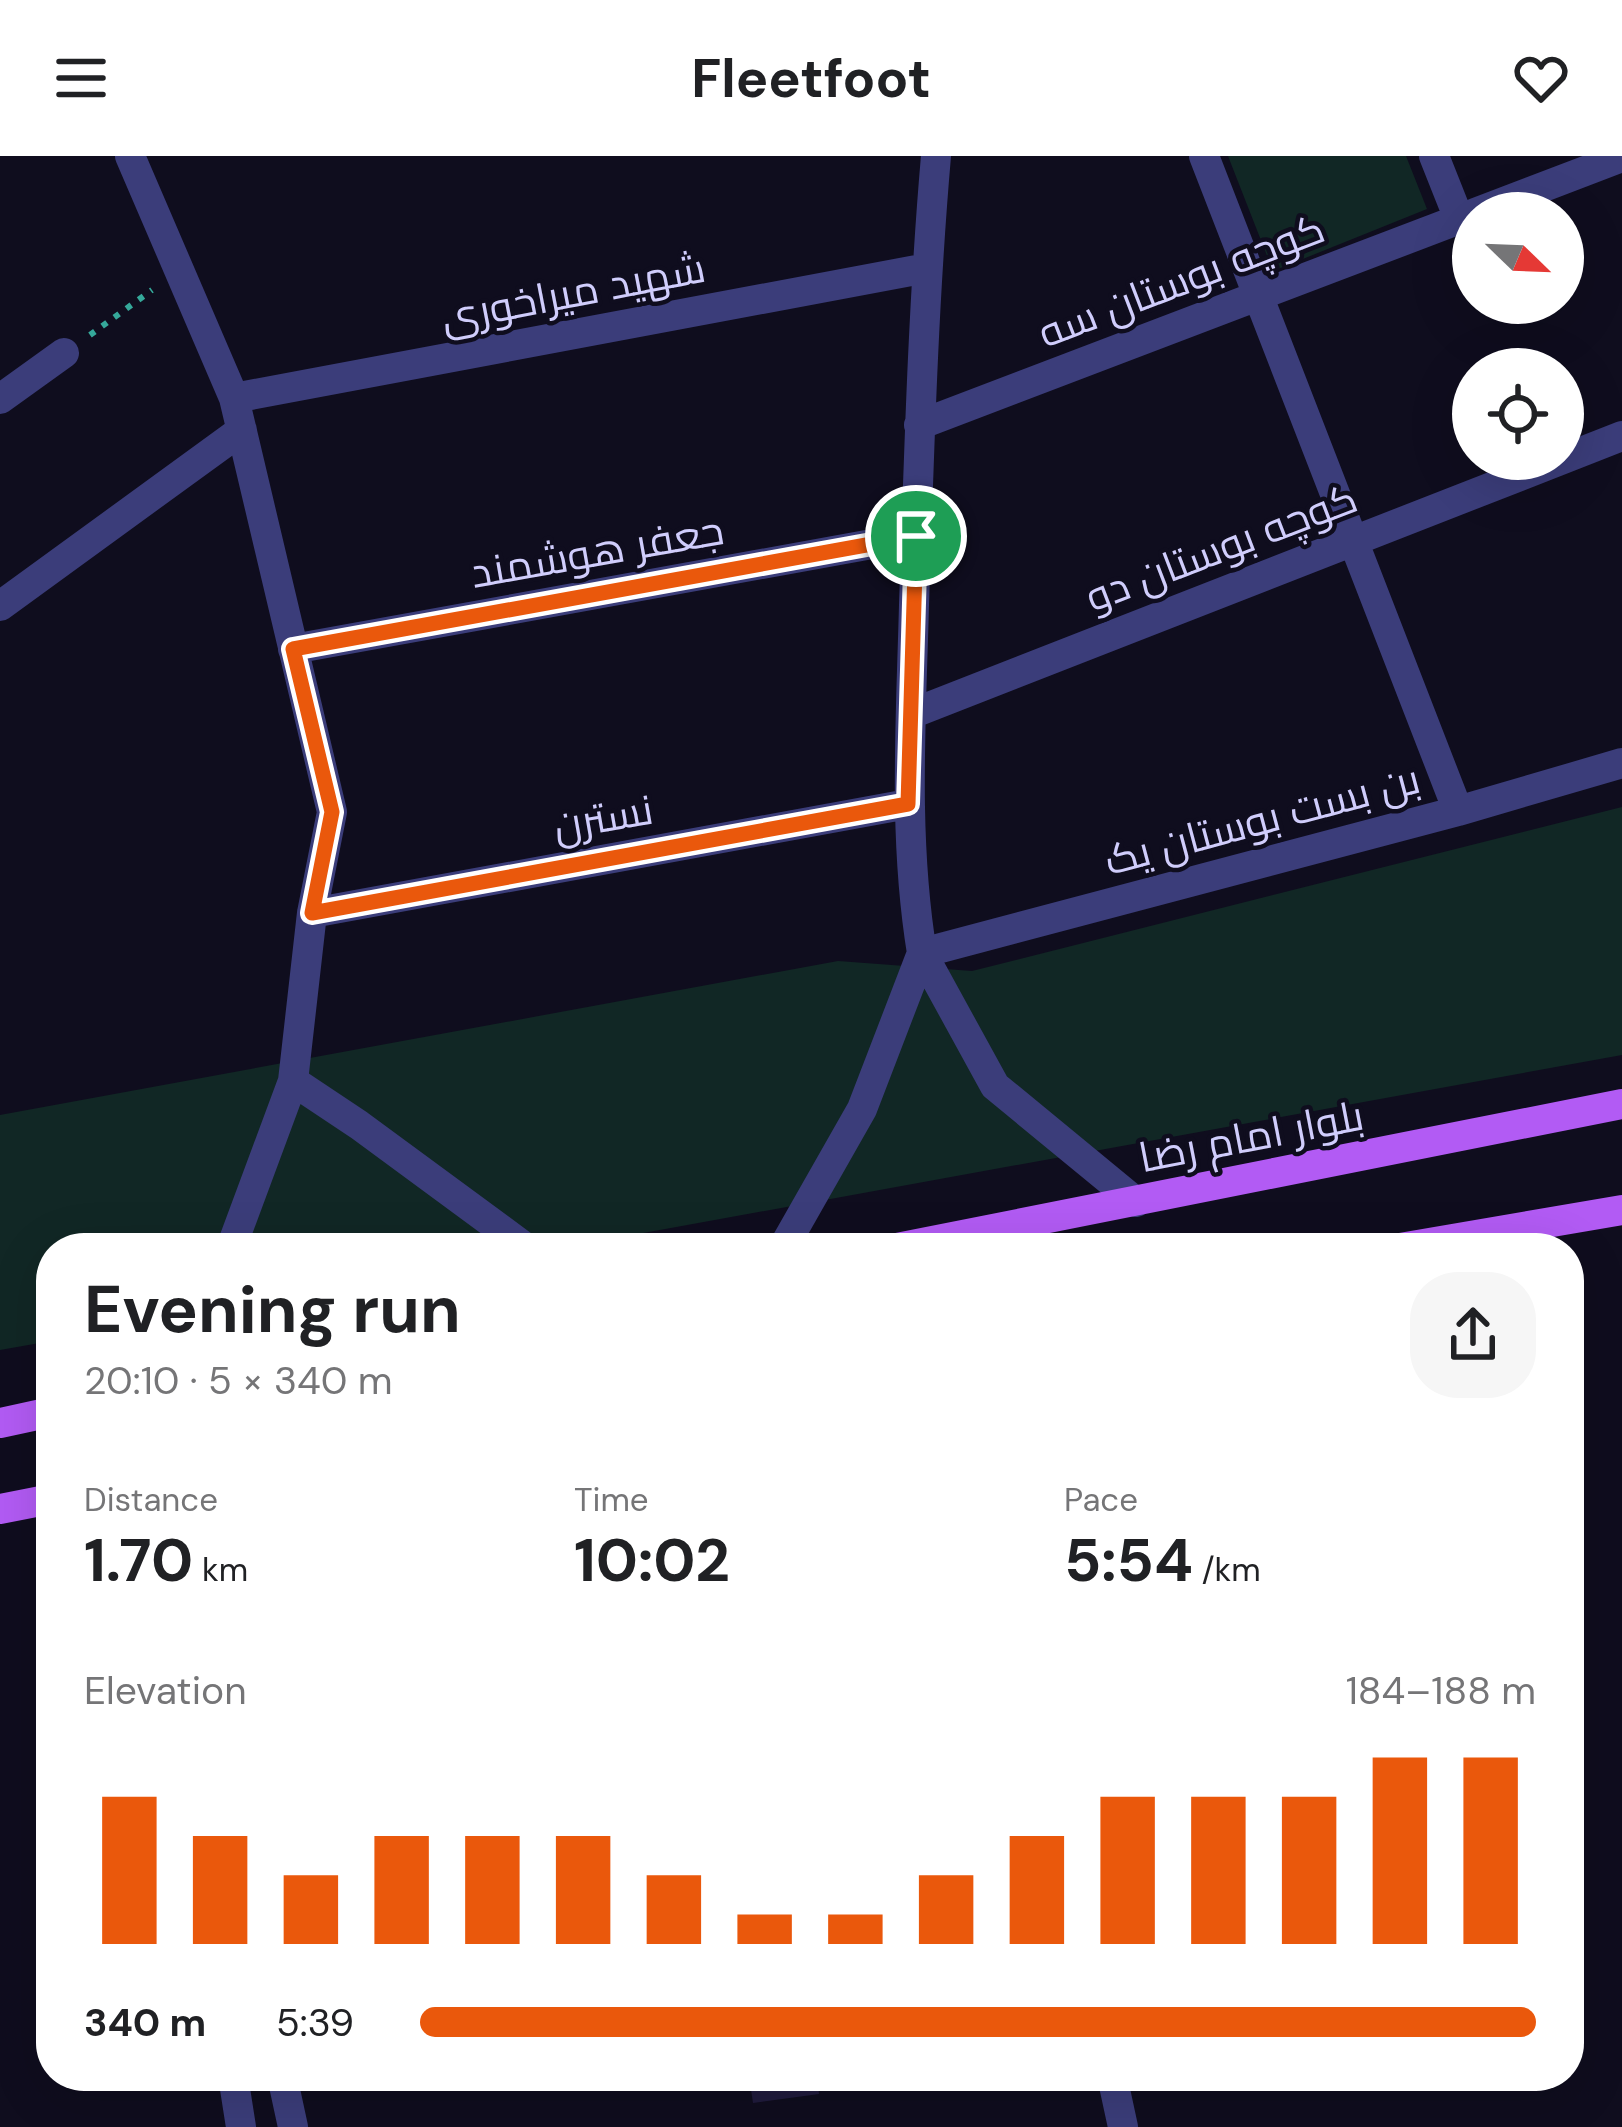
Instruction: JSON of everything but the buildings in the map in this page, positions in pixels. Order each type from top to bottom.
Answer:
[{"type":"main road","name":"بلوار امام رضا","points":[[975,1233],[1622,1104]]},
{"type":"main road","points":[[1488,1233],[1622,1210]]},
{"type":"main road","points":[[0,1423],[36,1415]]},
{"type":"main road","points":[[0,1509],[36,1504]]},
{"type":"street","points":[[130,156],[234,398],[332,812],[312,913],[293,1081],[237,1233]]},
{"type":"street","points":[[937,156],[927,268],[908,804],[922,952],[995,1085],[1136,1202]]},
{"type":"street","points":[[1204,156],[1459,811]]},
{"type":"street","points":[[1434,156],[1455,192]]},
{"type":"street","name":"کوچه بوستان سه","points":[[1530,192],[1622,157]]},
{"type":"street","name":"کوچه بوستان سه","points":[[920,425],[1452,222]]},
{"type":"street","name":"شهید میراخوری","points":[[234,398],[927,268]]},
{"type":"street","points":[[0,399],[64,353]]},
{"type":"street","points":[[0,606],[242,430]]},
{"type":"street","name":"کوچه بوستان دو","points":[[911,714],[1622,436]]},
{"type":"street","name":"جعفر هوشمند","points":[[293,649],[916,536]]},
{"type":"street","name":"بن بست بوستان یک","points":[[922,952],[1459,811],[1622,763]]},
{"type":"street","name":"نسترن","points":[[312,913],[908,804]]},
{"type":"street","points":[[792,1233],[862,1109],[922,952]]},
{"type":"street","points":[[293,1081],[506,1233]]},
{"type":"street","points":[[235,2091],[241,2127]]},
{"type":"street","points":[[286,2091],[293,2127]]},
{"type":"street","points":[[1115,2091],[1123,2127]]},
{"type":"path","points":[[64,353],[180,271]]},
{"type":"green space","points":[[1228,156],[1406,156],[1427,209],[1273,271]]},
{"type":"green space","points":[[1622,807],[1622,1055],[643,1233],[36,1233],[36,1344],[0,1350],[0,1115],[838,961],[972,971]]},
{"type":"route","points":[[916,536],[908,804],[312,913],[332,812],[293,649],[916,536]]}]
